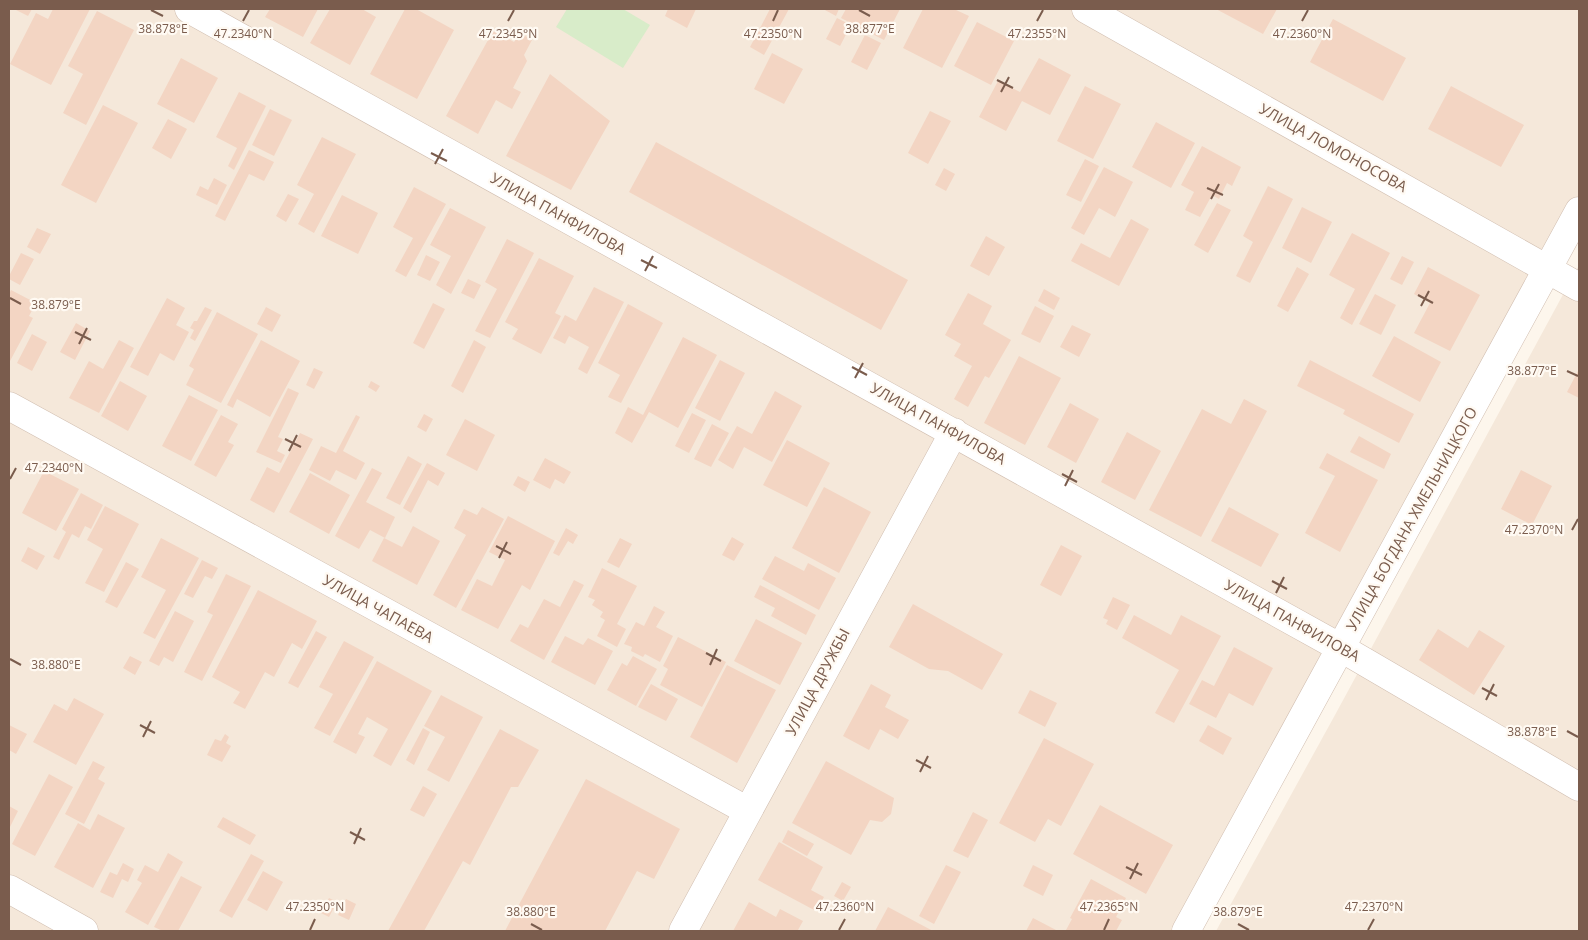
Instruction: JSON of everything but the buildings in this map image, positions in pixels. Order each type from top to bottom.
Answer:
[{"type":"street","name":"УЛИЦА ПАНФИЛОВА","points":[[189,9],[1341,648],[1579,787]]},
{"type":"street","name":"УЛИЦА ЛОМОНОСОВА","points":[[1086,9],[1579,287]]},
{"type":"street","name":"УЛИЦА БОГДАНА ХМЕЛЬНИЦКОГО","points":[[1186,931],[1579,211]]},
{"type":"street","name":"УЛИЦА ЧАПАЕВА","points":[[9,406],[748,811]]},
{"type":"street","name":"УЛИЦА ДРУЖБЫ","points":[[683,931],[954,432]]},
{"type":"street","points":[[9,889],[84,931]]},
{"type":"shaded area","points":[[9,9],[1579,9],[1579,211],[1186,931],[9,931]]},
{"type":"shaded area","points":[[1579,265],[1579,931],[1216,931],[1335,715]]},
{"type":"green space","points":[[567,9],[623,9],[650,25],[623,68],[556,27]]}]
